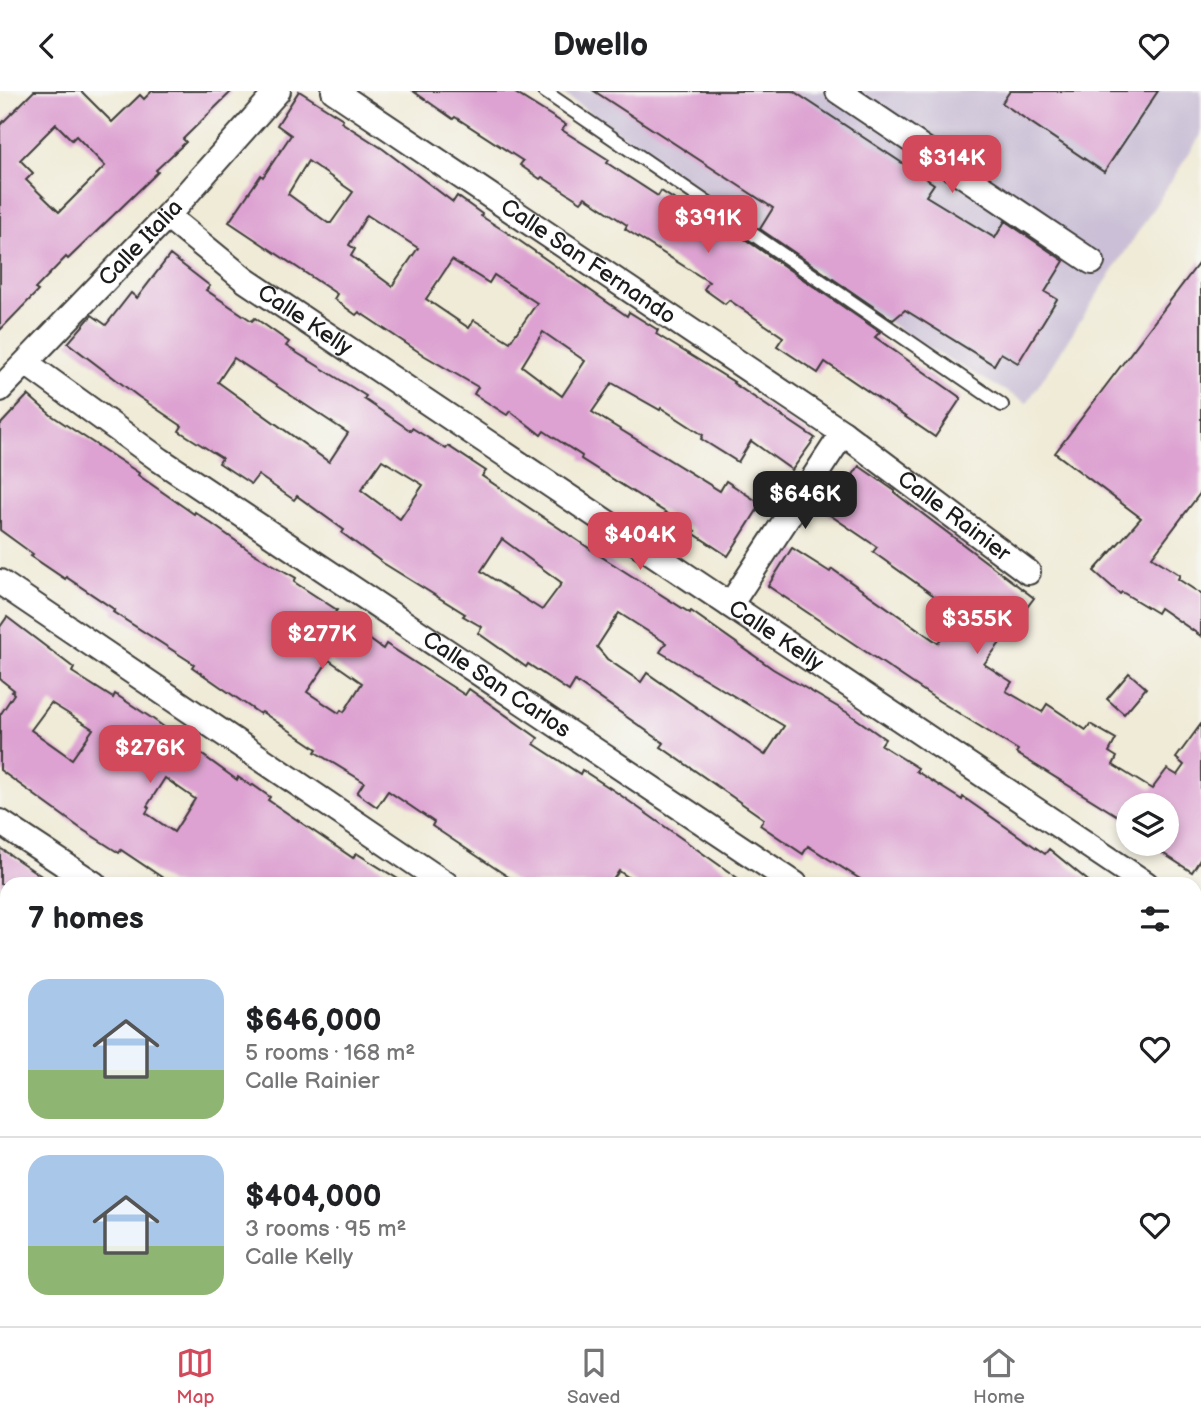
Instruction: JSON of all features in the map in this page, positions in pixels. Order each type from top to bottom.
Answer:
[{"type":"street","name":"Calle Italia","points":[[0,389],[167,216],[278,91]]},
{"type":"street","name":"Calle San Fernando","points":[[334,91],[843,433]]},
{"type":"street","points":[[838,91],[1092,262]]},
{"type":"street","name":"Calle Kelly","points":[[167,216],[244,280],[1136,877]]},
{"type":"street","name":"Calle San Carlos","points":[[26,363],[160,460],[785,877]]},
{"type":"street","name":"Calle Rainier","points":[[843,433],[1028,572]]},
{"type":"street","points":[[730,605],[843,433]]},
{"type":"street","points":[[0,582],[436,877]]},
{"type":"street","points":[[0,822],[83,877]]},
{"type":"lane","points":[[544,91],[1002,404]]},
{"type":"shaded area","points":[[559,91],[1201,91],[1201,135],[1027,403],[914,340]]},
{"type":"building","points":[[34,91],[81,91],[112,122],[140,95],[144,99],[152,91],[232,91],[183,139],[186,142],[156,170],[158,172],[68,259],[66,257],[0,330],[0,125]],"holes":[[[56,124],[72,140],[76,136],[105,166],[59,212],[26,180],[33,173],[20,160]]]},
{"type":"building","points":[[299,91],[343,119],[341,122],[383,149],[453,202],[457,196],[482,214],[481,216],[627,316],[629,312],[658,330],[656,334],[734,382],[815,438],[792,470],[751,441],[738,462],[701,439],[703,435],[661,408],[660,410],[612,383],[592,412],[720,491],[726,481],[761,504],[728,556],[693,533],[695,531],[581,459],[582,456],[544,431],[541,435],[510,411],[507,415],[474,394],[478,387],[359,312],[356,315],[334,299],[337,294],[229,222],[291,135],[277,125]],"holes":[[[308,161],[353,192],[331,223],[288,194]],[[367,215],[418,248],[392,286],[351,256],[355,249],[349,245]],[[452,260],[489,283],[494,275],[537,303],[510,342],[474,320],[469,328],[426,299]],[[543,332],[585,361],[562,396],[522,366]]]},
{"type":"building","points":[[413,91],[512,91],[566,125],[562,130],[658,196],[661,191],[675,200],[673,203],[711,228],[717,220],[880,332],[875,337],[961,398],[935,437],[825,362],[818,373],[777,346],[783,337],[729,300],[725,304],[704,289],[709,282],[625,229],[627,225],[585,197],[581,202],[542,177],[540,179],[520,165],[523,161],[455,117],[453,119]]},
{"type":"building","points":[[594,91],[793,91],[934,184],[926,196],[995,238],[1005,221],[1064,261],[1045,292],[1057,299],[1018,363],[1001,353],[994,365],[905,310],[893,320],[760,229],[773,208]]},
{"type":"building","points":[[1010,91],[1158,91],[1104,172],[1002,103]]},
{"type":"building","points":[[170,255],[210,286],[206,290],[252,321],[255,318],[289,342],[286,346],[366,396],[364,399],[411,431],[412,428],[446,449],[448,446],[486,471],[482,476],[602,557],[690,613],[691,611],[773,669],[848,713],[885,739],[881,745],[918,768],[916,771],[962,800],[963,797],[1045,854],[1049,849],[1083,877],[857,877],[808,846],[803,854],[760,825],[764,819],[661,747],[664,743],[575,681],[569,691],[528,664],[526,667],[478,633],[482,627],[463,616],[465,614],[383,563],[297,496],[294,500],[258,475],[251,484],[219,463],[222,458],[179,431],[182,426],[68,343],[92,315],[106,325],[131,293],[137,298]],"holes":[[[234,358],[348,433],[329,462],[218,382]],[[382,460],[423,485],[400,519],[361,490]],[[502,539],[562,583],[542,610],[481,571]],[[619,613],[666,643],[660,652],[784,726],[765,755],[647,673],[641,682],[607,659],[597,647]]]},
{"type":"building","points":[[1201,260],[1201,492],[1152,557],[1180,575],[1178,579],[1201,594],[1201,636],[1160,608],[1157,613],[1122,592],[1120,594],[1094,571],[1141,518],[1055,453]]},
{"type":"building","points":[[28,395],[51,415],[139,473],[138,475],[194,514],[195,512],[253,553],[296,578],[294,582],[337,610],[334,614],[383,649],[386,644],[465,695],[469,689],[538,738],[534,744],[580,774],[582,770],[616,792],[736,877],[628,877],[619,871],[615,877],[508,877],[432,826],[434,822],[388,791],[377,807],[357,793],[364,782],[315,752],[317,749],[192,667],[194,664],[31,556],[33,554],[0,530],[0,425]],"holes":[[[329,660],[362,683],[344,712],[341,710],[339,713],[307,692]]]},
{"type":"building","points":[[859,466],[1034,598],[984,664],[1012,682],[1006,691],[1042,712],[1047,704],[1086,730],[1090,724],[1116,739],[1109,752],[1117,757],[1113,765],[1152,789],[1167,769],[1177,775],[1184,765],[1176,758],[1201,724],[1201,858],[1192,872],[1167,856],[1179,856],[1179,793],[1116,793],[1116,815],[1016,753],[1018,750],[939,701],[768,586],[792,548],[830,572],[832,569],[938,643],[958,613],[873,552],[877,547],[827,513]]},
{"type":"building","points":[[7,617],[74,668],[72,672],[113,698],[115,694],[237,780],[238,777],[253,785],[270,797],[268,800],[353,858],[356,853],[395,877],[162,877],[121,850],[119,853],[80,828],[0,770],[0,715],[14,690],[0,679],[0,627]],"holes":[[[51,703],[93,729],[72,759],[31,730]],[[165,778],[195,799],[174,832],[146,813],[149,808],[147,806]]]},
{"type":"building","points":[[1129,673],[1146,688],[1124,714],[1107,699]]},
{"type":"building","points":[[0,848],[43,877],[0,877]]}]
